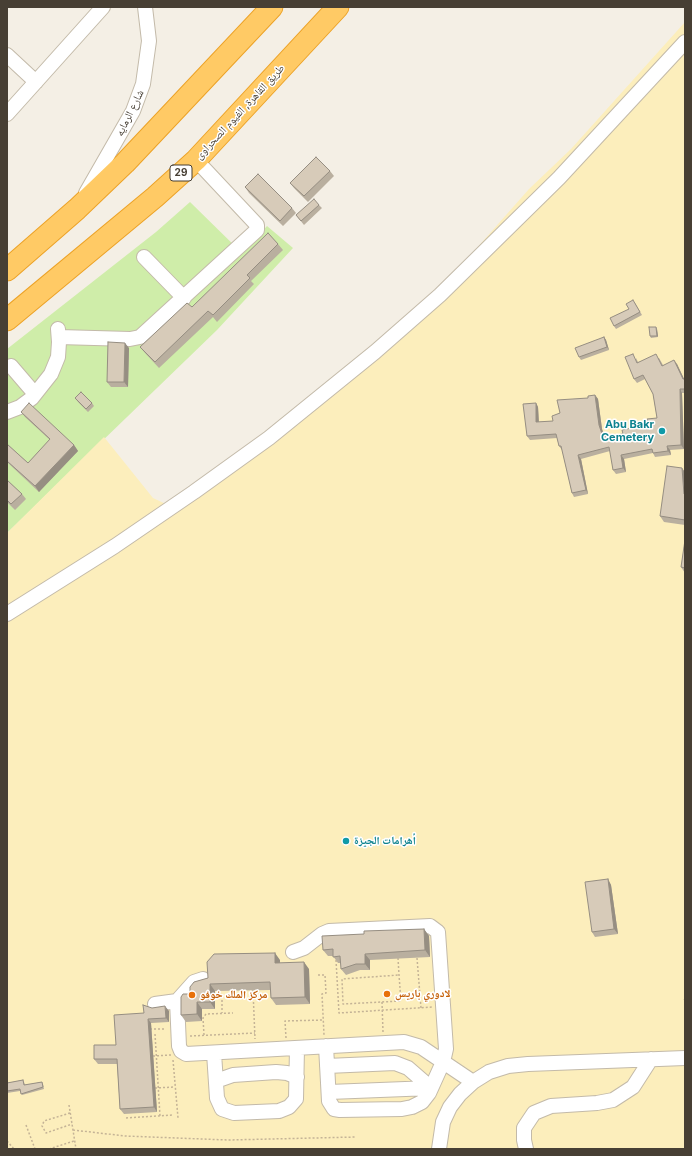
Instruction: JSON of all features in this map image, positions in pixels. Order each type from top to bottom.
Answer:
[{"type":"highway","points":[[7,270],[77,209],[125,163],[272,7]]},
{"type":"highway","name":"طريق القاهرة, الفيوم الصحراوى","points":[[7,320],[155,197],[196,160],[338,7]]},
{"type":"street","points":[[7,114],[103,7]]},
{"type":"street","name":"شارع الرمايه","points":[[77,209],[133,111],[143,84],[149,41],[145,7]]},
{"type":"street","points":[[7,614],[115,546],[194,492],[269,438],[376,352],[440,295],[559,178],[685,42]]},
{"type":"street","points":[[7,55],[36,82]]},
{"type":"street","points":[[7,412],[20,407],[35,394],[53,368],[58,357],[58,333],[135,338],[145,334],[256,232],[258,228],[196,160]]},
{"type":"street","points":[[144,257],[184,298]]},
{"type":"street","points":[[11,366],[35,394]]},
{"type":"street","points":[[293,952],[308,946],[327,932],[433,927],[437,930],[439,935],[446,1044],[442,1062],[431,1088],[422,1102],[412,1107],[402,1109],[337,1110],[330,1104],[328,1066],[325,1046]]},
{"type":"street","points":[[155,1004],[177,1001],[194,982],[203,979]]},
{"type":"street","points":[[177,1001],[181,1032],[178,1046],[183,1053],[214,1053],[325,1046],[410,1043],[421,1048],[473,1082]]},
{"type":"street","points":[[214,1053],[217,1098],[220,1106],[226,1111],[234,1113],[286,1109],[296,1099],[297,1077],[292,1049]]},
{"type":"street","points":[[526,1149],[524,1128],[534,1113],[545,1108],[597,1103],[620,1097],[633,1087],[652,1058]]},
{"type":"street","points":[[439,1149],[443,1122],[450,1107],[460,1094],[473,1082],[489,1072],[508,1066],[652,1058],[685,1058]]},
{"type":"street","points":[[328,1066],[395,1063],[408,1068],[431,1088]]},
{"type":"street","points":[[216,1081],[233,1075],[269,1073],[287,1073],[297,1077]]},
{"type":"street","points":[[329,1092],[431,1088]]},
{"type":"path","points":[[398,952],[401,1001],[343,1004],[342,979],[399,975]]},
{"type":"path","points":[[417,958],[421,1008]]},
{"type":"path","points":[[336,959],[339,1013],[444,1007]]},
{"type":"path","points":[[318,976],[325,975],[326,994],[322,994],[325,1046]]},
{"type":"path","points":[[253,990],[255,1051]]},
{"type":"path","points":[[217,996],[232,995]]},
{"type":"path","points":[[222,996],[222,1013]]},
{"type":"path","points":[[382,1002],[382,1031]]},
{"type":"path","points":[[204,1035],[205,1015],[233,1013]]},
{"type":"path","points":[[292,1049],[285,1021],[323,1020]]},
{"type":"path","points":[[149,1029],[204,1035],[255,1033]]},
{"type":"path","points":[[155,1034],[160,1116]]},
{"type":"path","points":[[150,1056],[173,1055],[178,1118]]},
{"type":"path","points":[[152,1088],[175,1087]]},
{"type":"path","points":[[69,1105],[76,1149]]},
{"type":"path","points":[[70,1113],[44,1121],[42,1126],[46,1133],[72,1124]]},
{"type":"path","points":[[126,1118],[173,1115]]},
{"type":"path","points":[[26,1125],[35,1149]]},
{"type":"path","points":[[73,1130],[125,1136],[220,1140],[356,1137]]},
{"type":"path","points":[[7,1141],[14,1149]]},
{"type":"path","points":[[49,1149],[74,1141]]},
{"type":"green space","points":[[190,202],[242,253],[267,226],[293,248],[217,330],[7,533],[7,349],[156,232]]},
{"type":"sand","name":"أهرامات الجيزة","points":[[685,22],[685,1149],[7,1149],[7,533],[104,437],[153,498],[168,505],[239,452],[284,418],[446,283],[529,189],[571,149]]},
{"type":"building","points":[[316,157],[330,171],[304,196],[290,183]]},
{"type":"building","points":[[258,174],[292,208],[280,221],[245,187]]},
{"type":"building","points":[[314,199],[319,205],[301,221],[296,215]]},
{"type":"building","points":[[268,233],[278,244],[247,275],[250,278],[213,315],[208,311],[155,362],[140,347],[187,303],[192,307]]},
{"type":"building","points":[[633,300],[640,312],[614,326],[610,318],[629,309],[626,304]]},
{"type":"building","points":[[649,327],[656,327],[657,336],[650,336]]},
{"type":"building","points":[[604,337],[607,347],[579,357],[575,348]]},
{"type":"building","points":[[108,342],[125,343],[124,382],[107,382]]},
{"type":"building","points":[[633,354],[637,363],[656,354],[662,366],[674,360],[683,379],[685,379],[685,389],[680,389],[681,445],[667,446],[668,451],[653,453],[652,449],[621,455],[623,468],[613,470],[609,447],[578,455],[586,490],[572,493],[561,446],[559,446],[556,434],[527,436],[523,404],[536,403],[536,422],[553,421],[552,416],[560,413],[557,400],[588,398],[588,396],[595,395],[599,425],[603,437],[623,434],[622,430],[648,423],[647,419],[657,418],[653,394],[643,375],[634,379],[625,357]]},
{"type":"building","points":[[81,392],[92,403],[86,409],[75,398]]},
{"type":"building","points":[[29,403],[74,445],[35,486],[7,461],[7,444],[28,463],[50,439],[21,412]]},
{"type":"building","points":[[667,466],[682,468],[685,494],[685,520],[660,516]]},
{"type":"building","points":[[7,480],[22,494],[11,504],[7,500]]},
{"type":"building","points":[[685,540],[685,568],[681,567]]},
{"type":"building","points":[[608,879],[614,929],[592,932],[585,882]]},
{"type":"building","points":[[424,929],[425,950],[365,954],[365,964],[356,964],[341,969],[340,956],[333,957],[333,949],[323,950],[322,936],[364,934],[364,931]]},
{"type":"building","points":[[275,953],[275,963],[304,962],[305,997],[271,998],[270,982],[210,984],[210,1002],[197,1002],[197,1014],[181,1015],[181,997],[183,994],[190,994],[190,987],[194,982],[208,978],[207,962],[214,954]]},
{"type":"building","points":[[143,1005],[152,1008],[165,1006],[166,1018],[148,1019],[154,1107],[120,1109],[117,1059],[94,1059],[94,1045],[116,1045],[114,1015],[144,1013]]},
{"type":"building","points":[[23,1080],[24,1085],[42,1082],[43,1087],[21,1094],[20,1089],[7,1091],[7,1083]]},
{"type":"place","name":"Abu Bakr Cemetery","points":[[662,431]]},
{"type":"place","name":"أهرامات الجيزة","points":[[346,841]]},
{"type":"place","name":"لادوري باريس","points":[[387,994]]},
{"type":"place","name":"مركز الملك خوفو","points":[[192,995]]}]
